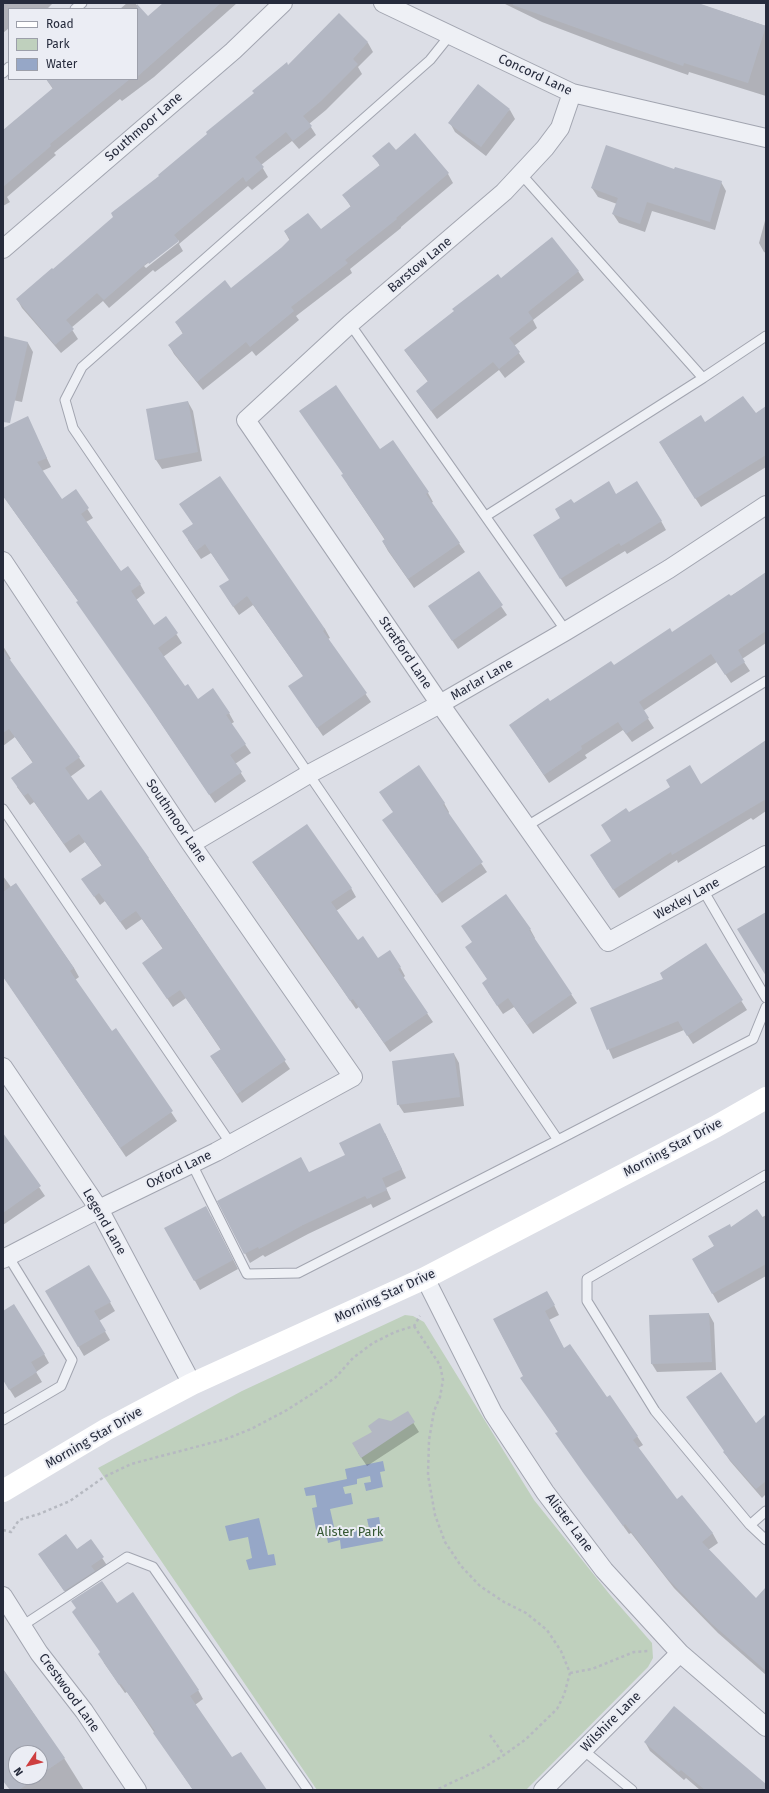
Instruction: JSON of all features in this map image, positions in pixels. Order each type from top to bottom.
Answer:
[{"type":"street","name":"Southmoor Lane","points":[[3,250],[233,51],[283,3]]},
{"type":"street","name":"Concord Lane","points":[[383,3],[572,93],[766,138]]},
{"type":"street","name":"Barstow Lane","points":[[246,420],[350,324],[504,192],[545,148],[560,128],[572,93]]},
{"type":"street","name":"Stratford Lane","points":[[246,420],[440,704],[608,942]]},
{"type":"street","name":"Marlar Lane","points":[[191,844],[309,774],[440,704],[566,631],[669,569],[766,505]]},
{"type":"street","name":"Southmoor Lane","points":[[3,561],[191,844],[353,1077]]},
{"type":"street","name":"Wexley Lane","points":[[608,942],[766,856]]},
{"type":"street","name":"Legend Lane","points":[[3,1067],[99,1209],[192,1384]]},
{"type":"street","name":"Oxford Lane","points":[[5,1258],[99,1209],[231,1144],[353,1077]]},
{"type":"street","name":"Morning Star Drive","points":[[3,1491],[107,1429],[192,1384],[425,1278],[715,1127],[766,1098]]},
{"type":"street","name":"Alister Lane","points":[[425,1278],[493,1413],[545,1492],[604,1570],[680,1654],[766,1727]]},
{"type":"street","name":"Crestwood Lane","points":[[3,1596],[39,1653],[84,1711],[137,1790]]},
{"type":"street","name":"Wilshire Lane","points":[[543,1790],[680,1654]]},
{"type":"lane","points":[[450,35],[430,60],[82,367],[65,400],[73,428],[558,1140]]},
{"type":"lane","points":[[521,174],[703,378]]},
{"type":"lane","points":[[350,324],[566,631]]},
{"type":"lane","points":[[486,516],[703,378],[766,336]]},
{"type":"lane","points":[[527,826],[766,681]]},
{"type":"lane","points":[[3,809],[231,1144]]},
{"type":"lane","points":[[703,890],[766,998]]},
{"type":"lane","points":[[192,1164],[247,1274],[298,1273],[753,1039],[766,1007]]},
{"type":"lane","points":[[766,1175],[587,1278],[587,1301],[655,1411],[750,1526],[766,1540]]},
{"type":"lane","points":[[3,1420],[61,1386],[72,1360],[5,1258]]},
{"type":"lane","points":[[750,1526],[766,1511]]},
{"type":"lane","points":[[22,1626],[127,1556],[153,1567],[308,1790]]},
{"type":"lane","points":[[583,1750],[632,1790]]},
{"type":"path","points":[[3,1530],[11,1532],[19,1520],[39,1514],[70,1501],[104,1477],[131,1464],[226,1439],[251,1429],[287,1410],[315,1392],[336,1376],[353,1358],[373,1343],[395,1332],[414,1326],[420,1316]]},
{"type":"path","points":[[414,1326],[440,1365],[443,1380],[440,1397],[434,1411],[429,1440],[428,1475],[435,1515],[445,1542],[461,1566],[480,1586],[504,1602],[526,1613],[547,1630],[561,1651],[570,1673],[564,1696],[557,1709],[525,1740],[483,1768],[436,1790]]},
{"type":"path","points":[[570,1673],[592,1669],[634,1652],[649,1651]]},
{"type":"path","points":[[490,1735],[504,1755]]},
{"type":"green space","name":"Alister Park","points":[[405,1315],[413,1316],[424,1322],[534,1500],[611,1596],[652,1643],[653,1658],[648,1667],[526,1790],[317,1790],[98,1468],[242,1391]]},
{"type":"water","points":[[383,1461],[385,1471],[380,1472],[383,1487],[366,1491],[364,1483],[371,1482],[370,1476],[357,1479],[357,1484],[343,1487],[345,1494],[351,1493],[353,1504],[330,1509],[335,1531],[341,1530],[343,1533],[369,1528],[367,1519],[379,1517],[383,1541],[341,1549],[340,1540],[328,1543],[326,1533],[317,1535],[312,1508],[317,1507],[315,1495],[306,1496],[304,1488],[347,1479],[345,1469]]},
{"type":"water","points":[[259,1518],[268,1555],[274,1554],[276,1565],[249,1570],[246,1560],[252,1558],[248,1537],[229,1541],[225,1526]]},
{"type":"building","points":[[163,3],[221,3],[138,76],[137,4],[148,16]]},
{"type":"building","points":[[513,3],[698,3],[766,26],[748,83],[684,63],[683,66],[513,5]]},
{"type":"building","points":[[339,13],[368,42],[353,59],[358,64],[321,101],[303,116],[312,126],[293,141],[286,132],[255,157],[264,167],[246,182],[243,177],[174,235],[179,241],[149,264],[148,262],[104,300],[97,293],[66,320],[74,329],[55,345],[16,299],[113,217],[111,213],[159,176],[158,175],[207,134],[206,132],[254,93],[252,91],[287,62],[288,65]]},
{"type":"building","points":[[47,80],[129,80],[50,144],[51,146],[3,187],[3,130],[53,88]]},
{"type":"building","points":[[478,84],[510,109],[481,147],[448,123]]},
{"type":"building","points":[[415,133],[449,173],[396,218],[397,219],[345,260],[348,263],[291,307],[294,311],[250,347],[246,342],[197,382],[168,345],[183,333],[175,322],[225,280],[231,288],[281,248],[290,239],[284,231],[308,213],[321,229],[351,206],[342,195],[380,165],[372,156],[389,142],[396,150]]},
{"type":"building","points":[[606,145],[674,169],[675,167],[722,181],[710,222],[647,202],[640,224],[612,214],[618,198],[591,188]]},
{"type":"building","points":[[552,237],[579,271],[528,312],[533,319],[509,338],[520,352],[499,369],[493,362],[431,411],[416,391],[428,381],[404,350],[454,311],[452,309],[498,274],[501,278]]},
{"type":"building","points":[[3,336],[28,342],[10,423],[3,422]]},
{"type":"building","points":[[336,385],[380,449],[393,440],[429,492],[426,494],[460,543],[408,579],[382,541],[385,539],[341,475],[343,474],[299,411]]},
{"type":"building","points":[[743,396],[756,413],[766,406],[766,455],[695,499],[659,442],[701,415],[705,422]]},
{"type":"building","points":[[188,401],[198,452],[155,460],[146,409]]},
{"type":"building","points":[[28,416],[47,458],[37,462],[62,499],[76,489],[89,508],[81,514],[121,571],[128,566],[141,584],[131,591],[154,625],[166,616],[178,633],[158,648],[185,686],[188,684],[198,699],[213,688],[230,713],[226,715],[246,744],[230,755],[242,772],[209,795],[76,602],[78,601],[3,496],[3,428]]},
{"type":"building","points":[[220,476],[325,629],[323,631],[367,693],[317,728],[288,686],[303,676],[247,596],[233,607],[219,586],[229,580],[205,544],[196,551],[182,531],[193,524],[179,504]]},
{"type":"building","points":[[609,481],[616,494],[637,481],[662,521],[621,546],[619,543],[560,579],[533,535],[560,518],[555,509],[571,499],[574,503]]},
{"type":"building","points":[[479,571],[503,605],[452,641],[428,606]]},
{"type":"building","points":[[766,572],[766,631],[738,650],[745,662],[725,675],[711,654],[639,702],[649,718],[626,734],[618,722],[581,746],[582,749],[544,775],[509,725],[548,698],[550,701],[611,661],[614,665],[670,628],[672,632],[729,594],[731,596]]},
{"type":"building","points":[[3,650],[80,757],[65,768],[88,800],[101,790],[286,1060],[237,1094],[210,1056],[221,1049],[180,990],[167,999],[142,963],[163,948],[136,911],[120,922],[99,893],[94,897],[81,879],[102,865],[79,834],[64,844],[28,793],[24,796],[11,778],[33,762],[9,729],[3,733]]},
{"type":"building","points":[[766,740],[766,799],[672,855],[671,852],[613,890],[590,855],[611,841],[601,825],[626,808],[629,812],[670,787],[666,780],[690,765],[701,784]]},
{"type":"building","points":[[419,765],[445,803],[443,805],[483,862],[436,895],[382,820],[393,812],[379,792]]},
{"type":"building","points":[[307,824],[352,888],[331,902],[358,940],[363,936],[378,958],[390,950],[401,967],[398,969],[428,1013],[384,1043],[353,999],[350,1001],[314,947],[252,862]]},
{"type":"building","points":[[16,883],[74,968],[70,971],[112,1031],[116,1028],[173,1111],[120,1148],[3,977],[3,892]]},
{"type":"building","points":[[506,894],[531,929],[529,930],[572,994],[527,1025],[508,998],[497,1006],[482,983],[487,979],[465,947],[472,942],[461,926]]},
{"type":"building","points":[[766,912],[766,976],[737,929]]},
{"type":"building","points":[[706,943],[743,1000],[687,1036],[678,1021],[607,1050],[590,1008],[663,979],[660,973]]},
{"type":"building","points":[[454,1053],[460,1097],[397,1105],[392,1061]]},
{"type":"building","points":[[380,1123],[402,1169],[382,1178],[387,1190],[367,1199],[365,1196],[303,1225],[259,1249],[258,1247],[244,1254],[217,1201],[301,1157],[309,1172],[345,1155],[339,1143]]},
{"type":"building","points":[[3,1133],[41,1186],[3,1213]]},
{"type":"building","points":[[206,1206],[233,1260],[194,1281],[164,1228]]},
{"type":"building","points":[[757,1209],[766,1222],[766,1264],[712,1294],[692,1259],[714,1246],[708,1236],[730,1224],[731,1227]]},
{"type":"building","points":[[89,1265],[111,1302],[94,1311],[106,1331],[78,1347],[45,1291]]},
{"type":"building","points":[[547,1291],[555,1305],[545,1311],[564,1348],[570,1344],[607,1397],[610,1395],[638,1436],[633,1440],[677,1499],[682,1495],[713,1533],[702,1542],[756,1598],[766,1587],[766,1671],[712,1624],[668,1579],[625,1524],[623,1526],[555,1433],[558,1432],[520,1378],[523,1376],[493,1319]]},
{"type":"building","points":[[14,1304],[45,1354],[31,1362],[37,1372],[9,1390],[3,1380],[3,1311]]},
{"type":"building","points":[[709,1313],[712,1362],[651,1364],[649,1315]]},
{"type":"building","points":[[721,1372],[756,1423],[766,1414],[766,1481],[756,1489],[723,1452],[724,1451],[686,1397]]},
{"type":"building","points":[[408,1411],[415,1422],[361,1458],[352,1443],[372,1432],[368,1426],[379,1418],[391,1421]]},
{"type":"building","points":[[66,1534],[77,1549],[91,1539],[104,1557],[91,1566],[95,1571],[64,1591],[38,1554]]},
{"type":"building","points":[[102,1581],[117,1603],[133,1592],[199,1690],[190,1696],[232,1757],[241,1752],[267,1790],[193,1790],[153,1733],[155,1731],[121,1684],[119,1685],[98,1654],[100,1652],[72,1612],[76,1608],[71,1601]]},
{"type":"building","points":[[3,1669],[65,1758],[48,1770],[48,1745],[8,1745],[8,1785],[26,1785],[19,1790],[10,1790],[3,1781]]},
{"type":"building","points":[[674,1706],[766,1784],[766,1790],[705,1790],[681,1770],[679,1772],[644,1742]]}]
